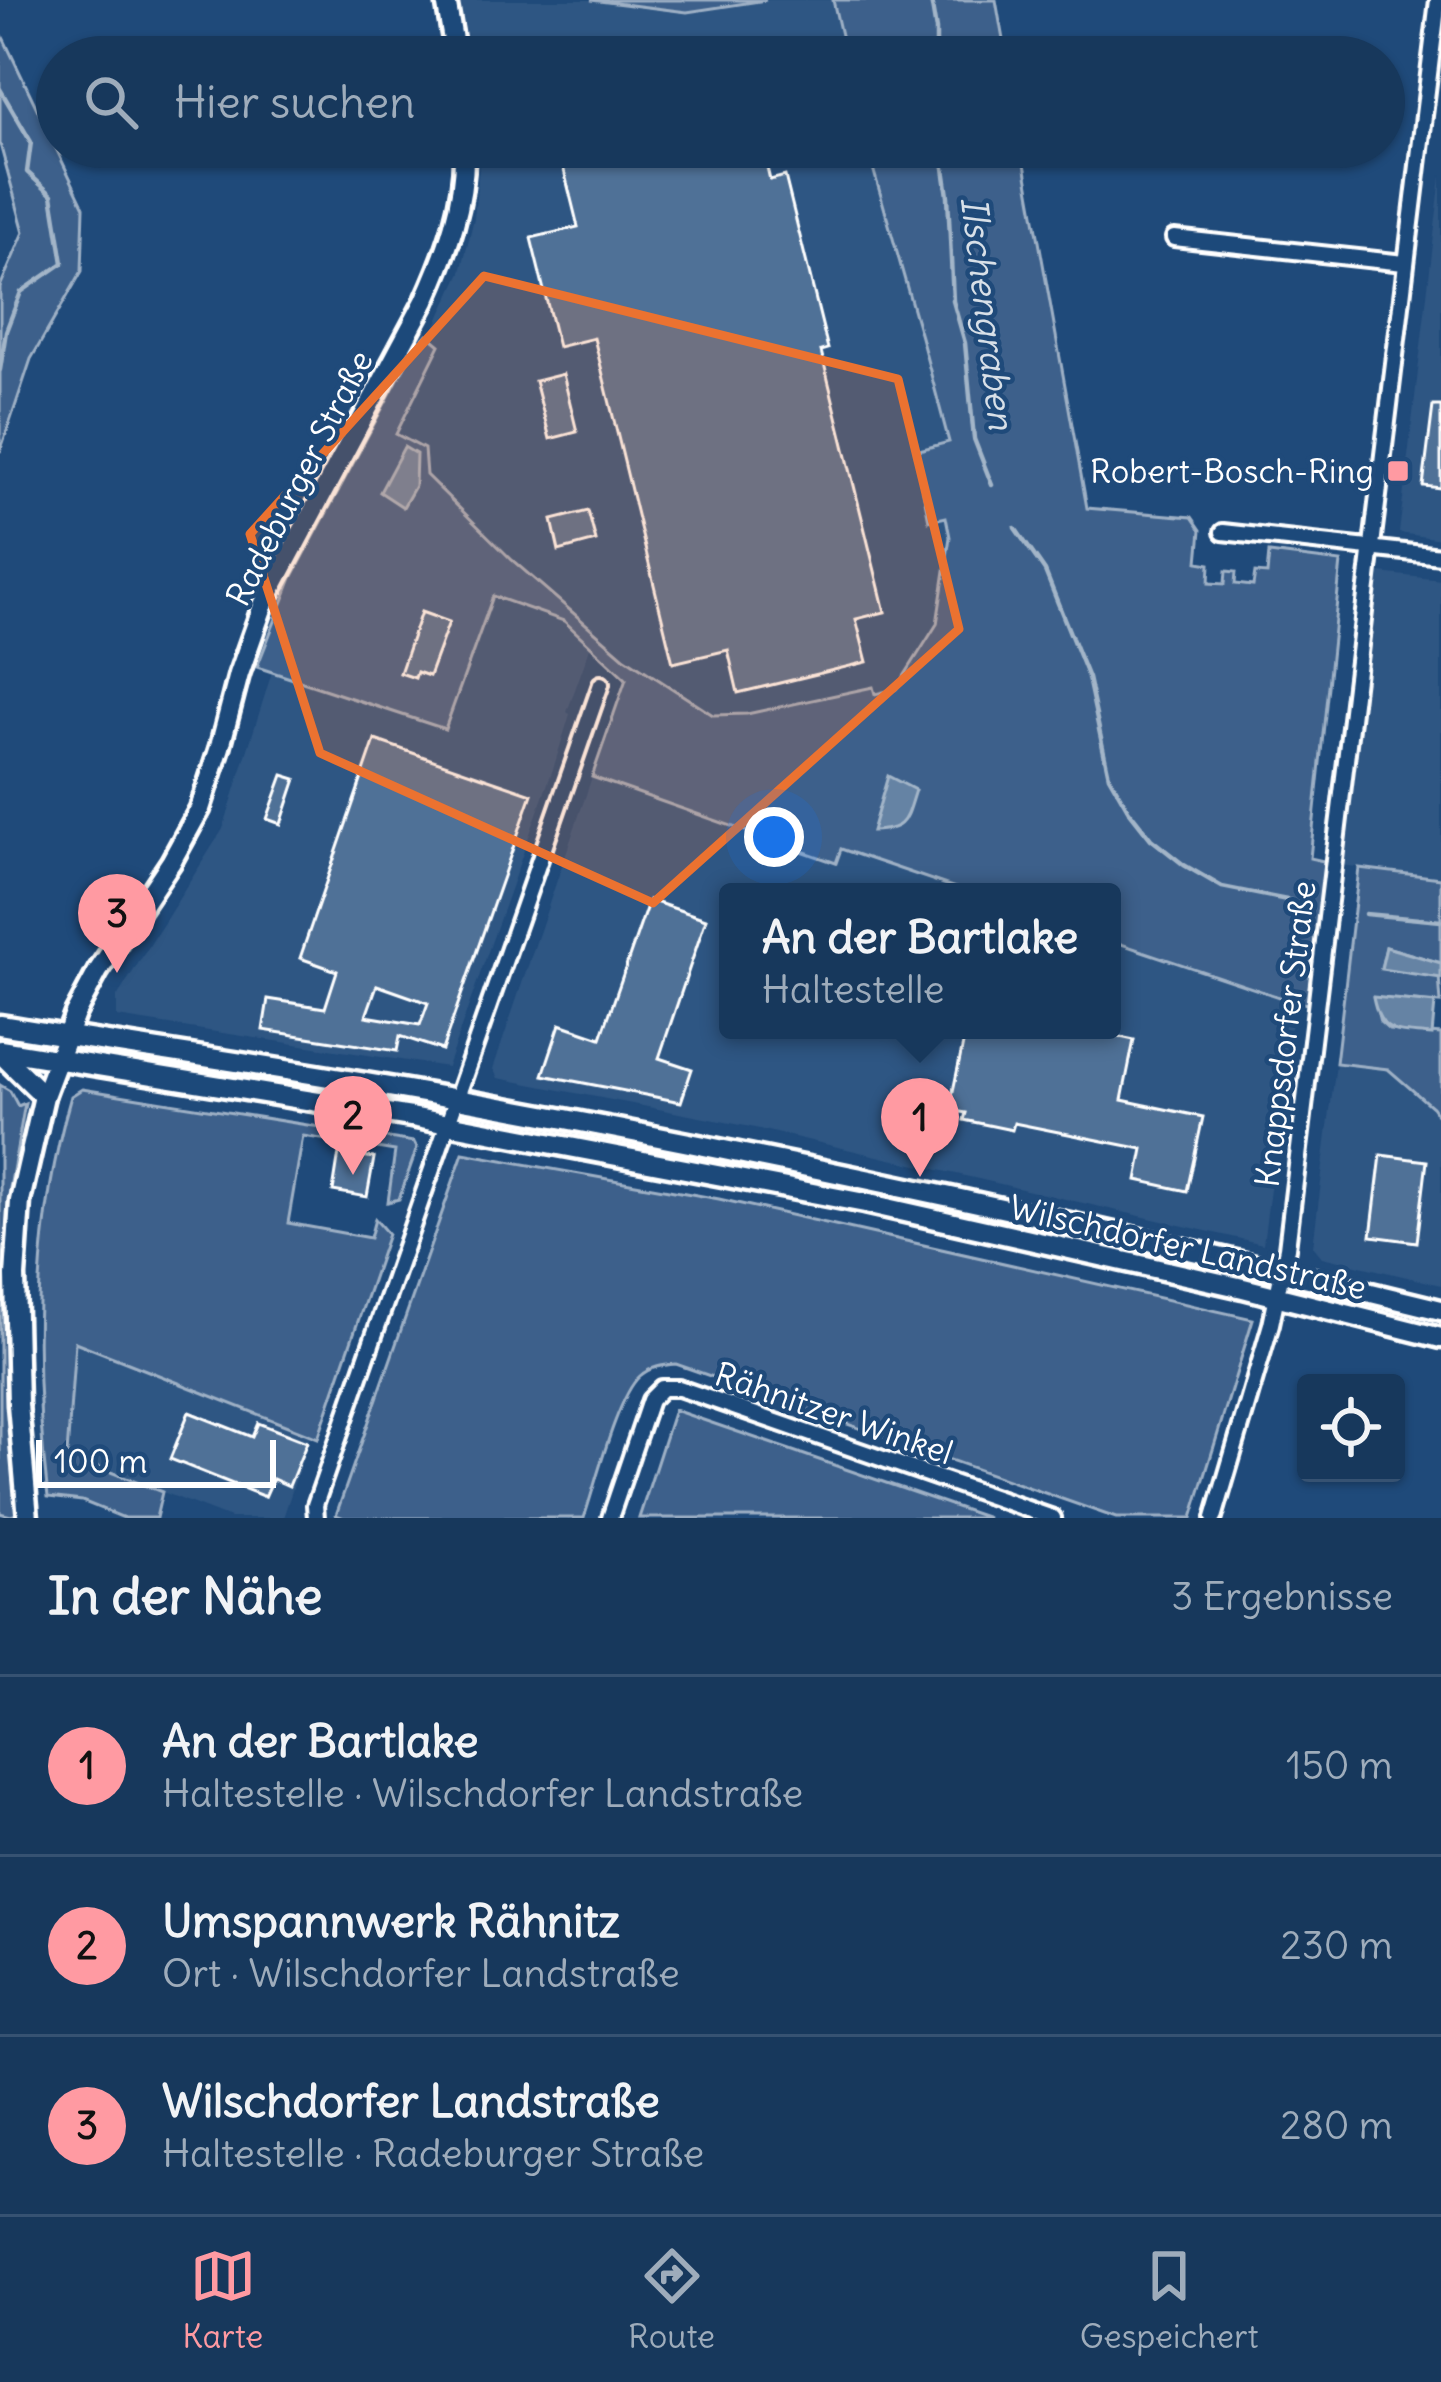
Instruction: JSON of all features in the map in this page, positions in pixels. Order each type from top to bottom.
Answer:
[{"type":"main road","name":"Radeburger Straße","points":[[28,1518],[18,1404],[15,1276],[20,1201],[44,1096],[98,970],[172,862],[200,809],[238,674],[264,603],[425,301],[448,249],[462,168]]},
{"type":"main road","name":"Wilschdorfer Landstraße","points":[[0,1025],[457,1099],[870,1180],[1441,1310]]},
{"type":"main road","name":"Wilschdorfer Landstraße","points":[[0,1052],[448,1124],[865,1204],[1441,1338]]},
{"type":"main road","points":[[0,1052],[44,1096]]},
{"type":"street","points":[[1372,548],[1438,0]]},
{"type":"street","points":[[1174,238],[1404,263]]},
{"type":"street","points":[[1222,532],[1441,556]]},
{"type":"street","name":"Knappsdorfer Straße","points":[[1214,1518],[1283,1272],[1372,548]]},
{"type":"street","points":[[316,1518],[315,1505],[601,684]]},
{"type":"street","name":"Rähnitzer Winkel","points":[[610,1518],[650,1400],[662,1388],[680,1388],[1053,1518]]},
{"type":"highlighted area","points":[[484,276],[898,379],[959,629],[653,903],[320,753],[250,534]]},
{"type":"shaded area","points":[[459,0],[591,0],[687,12],[766,0],[833,0],[841,36],[467,36]]},
{"type":"shaded area","points":[[591,0],[766,0],[687,12]]},
{"type":"shaded area","points":[[833,0],[996,0],[1002,36],[841,36]]},
{"type":"shaded area","points":[[0,31],[36,106],[36,168],[65,168],[84,207],[82,271],[31,359],[0,452],[0,287],[24,232],[0,144]]},
{"type":"shaded area","points":[[479,168],[873,168],[949,443],[916,450],[929,520],[946,517],[950,537],[937,624],[896,689],[711,731],[512,560],[426,475],[424,449],[387,429],[461,272],[474,218]]},
{"type":"shaded area","points":[[873,168],[1026,168],[1087,508],[1192,517],[1201,530],[1198,562],[1210,564],[1209,583],[1225,584],[1226,571],[1236,572],[1235,584],[1253,586],[1255,573],[1267,574],[1269,553],[1341,562],[1310,858],[1341,865],[1324,1006],[1294,1002],[1121,944],[1121,883],[941,883],[841,849],[836,863],[592,777],[626,679],[564,621],[493,596],[445,729],[257,667],[292,578],[414,349],[427,334],[440,345],[396,434],[424,449],[426,475],[512,560],[624,657],[713,715],[747,714],[873,687],[875,694],[896,689],[937,624],[950,537],[946,517],[929,521],[915,451],[949,442]]},
{"type":"shaded area","points":[[1441,176],[1441,539],[1399,533]]},
{"type":"shaded area","points":[[404,447],[416,454],[415,486],[403,507],[380,492]]},
{"type":"shaded area","points":[[1380,573],[1441,580],[1441,878],[1341,865]]},
{"type":"shaded area","points":[[492,595],[564,621],[591,645],[554,766],[447,1067],[117,1017],[117,997],[223,829],[272,672],[444,729]]},
{"type":"shaded area","points":[[888,776],[915,790],[903,821],[872,831]]},
{"type":"shaded area","points":[[592,777],[835,863],[841,849],[941,883],[719,883],[719,1039],[1121,1039],[1121,944],[1294,1002],[1263,1244],[746,1126],[498,1078],[493,1069]]},
{"type":"shaded area","points":[[1359,868],[1441,878],[1441,963],[1386,947],[1381,968],[1439,976],[1441,1003],[1374,998],[1380,1022],[1389,1030],[1441,1034],[1441,1120],[1388,1069],[1336,1063]]},
{"type":"shaded area","points":[[1386,947],[1441,963],[1441,978],[1381,969]]},
{"type":"shaded area","points":[[1373,997],[1435,1003],[1432,1035],[1392,1030],[1381,1019]]},
{"type":"shaded area","points":[[110,1055],[414,1101],[336,1090],[318,1093],[109,1060]]},
{"type":"shaded area","points":[[1336,1063],[1388,1069],[1441,1120],[1441,1285],[1322,1257],[1313,1246]]},
{"type":"shaded area","points":[[0,1085],[10,1091],[18,1106],[25,1103],[5,1247],[19,1513],[11,1516],[0,1513]]},
{"type":"shaded area","points":[[82,1089],[414,1142],[417,1148],[399,1199],[388,1202],[395,1151],[303,1136],[288,1223],[370,1238],[375,1219],[388,1234],[318,1438],[75,1342],[67,1455],[162,1492],[156,1518],[124,1518],[82,1501],[48,1497],[38,1346],[43,1245],[58,1145],[71,1096]]},
{"type":"shaded area","points":[[494,1121],[579,1137],[605,1135],[729,1160],[727,1169],[493,1126]]},
{"type":"shaded area","points":[[463,1153],[719,1199],[1253,1319],[1192,1518],[1116,1518],[676,1364],[648,1370],[631,1387],[584,1518],[336,1515]]},
{"type":"shaded area","points":[[738,1162],[1013,1220],[1011,1228],[737,1170]]},
{"type":"shaded area","points":[[1022,1223],[1144,1247],[1244,1276],[1021,1230]]},
{"type":"shaded area","points":[[75,1341],[310,1436],[283,1518],[230,1518],[67,1455]]},
{"type":"shaded area","points":[[674,1410],[988,1518],[639,1518]]},
{"type":"building","points":[[563,168],[767,168],[770,180],[785,176],[828,349],[821,351],[885,612],[856,619],[867,662],[738,693],[728,650],[673,663],[594,338],[558,347],[531,238],[578,227]]},
{"type":"building","points":[[563,374],[577,432],[550,439],[535,381]]},
{"type":"building","points":[[1433,406],[1441,406],[1441,488],[1423,486]]},
{"type":"building","points":[[588,511],[596,541],[559,551],[552,520]]},
{"type":"building","points":[[421,612],[449,622],[429,676],[417,672],[415,678],[400,673]]},
{"type":"building","points":[[375,740],[532,794],[442,1050],[400,1036],[397,1051],[263,1030],[268,999],[325,1008],[337,971],[300,958]],"holes":[[[377,985],[428,1003],[420,1025],[366,1016]]]},
{"type":"building","points":[[283,775],[296,779],[281,824],[267,819]]},
{"type":"building","points":[[649,900],[706,919],[659,1058],[692,1069],[681,1102],[543,1075],[560,1024],[601,1038]]},
{"type":"building","points":[[1121,1037],[1134,1040],[1122,1100],[1203,1117],[1187,1191],[1137,1180],[1143,1149],[1014,1123],[1012,1130],[964,1120],[966,1113],[949,1110],[964,1039]]},
{"type":"building","points":[[339,1153],[374,1158],[367,1197],[333,1191]]},
{"type":"building","points":[[1381,1155],[1427,1161],[1417,1242],[1371,1236]]},
{"type":"building","points":[[189,1412],[252,1437],[258,1423],[307,1442],[289,1486],[273,1479],[265,1497],[170,1459]]},
{"type":"waterway","name":"Ilschengraben","points":[[931,0],[936,36]]},
{"type":"waterway","points":[[0,89],[31,142],[27,172],[52,195],[63,263],[21,292],[6,331],[0,370]]},
{"type":"waterway","name":"Ilschengraben","points":[[944,168],[953,301],[965,343],[974,439],[992,485]]},
{"type":"waterway","name":"Ilschengraben","points":[[1015,528],[1045,571],[1088,678],[1109,776],[1129,811],[1151,839],[1222,887],[1292,901]]},
{"type":"waterway","name":"Ilschengraben","points":[[1365,914],[1441,921]]},
{"type":"place","name":"Robert-Bosch-Ring","points":[[1398,471]]},
{"type":"place","name":"Wilschdorfer Landstraße","points":[[117,973]]},
{"type":"place","name":"Umspannwerk Rähnitz","points":[[353,1175]]},
{"type":"place","name":"An der Bartlake","points":[[920,1177]]}]
